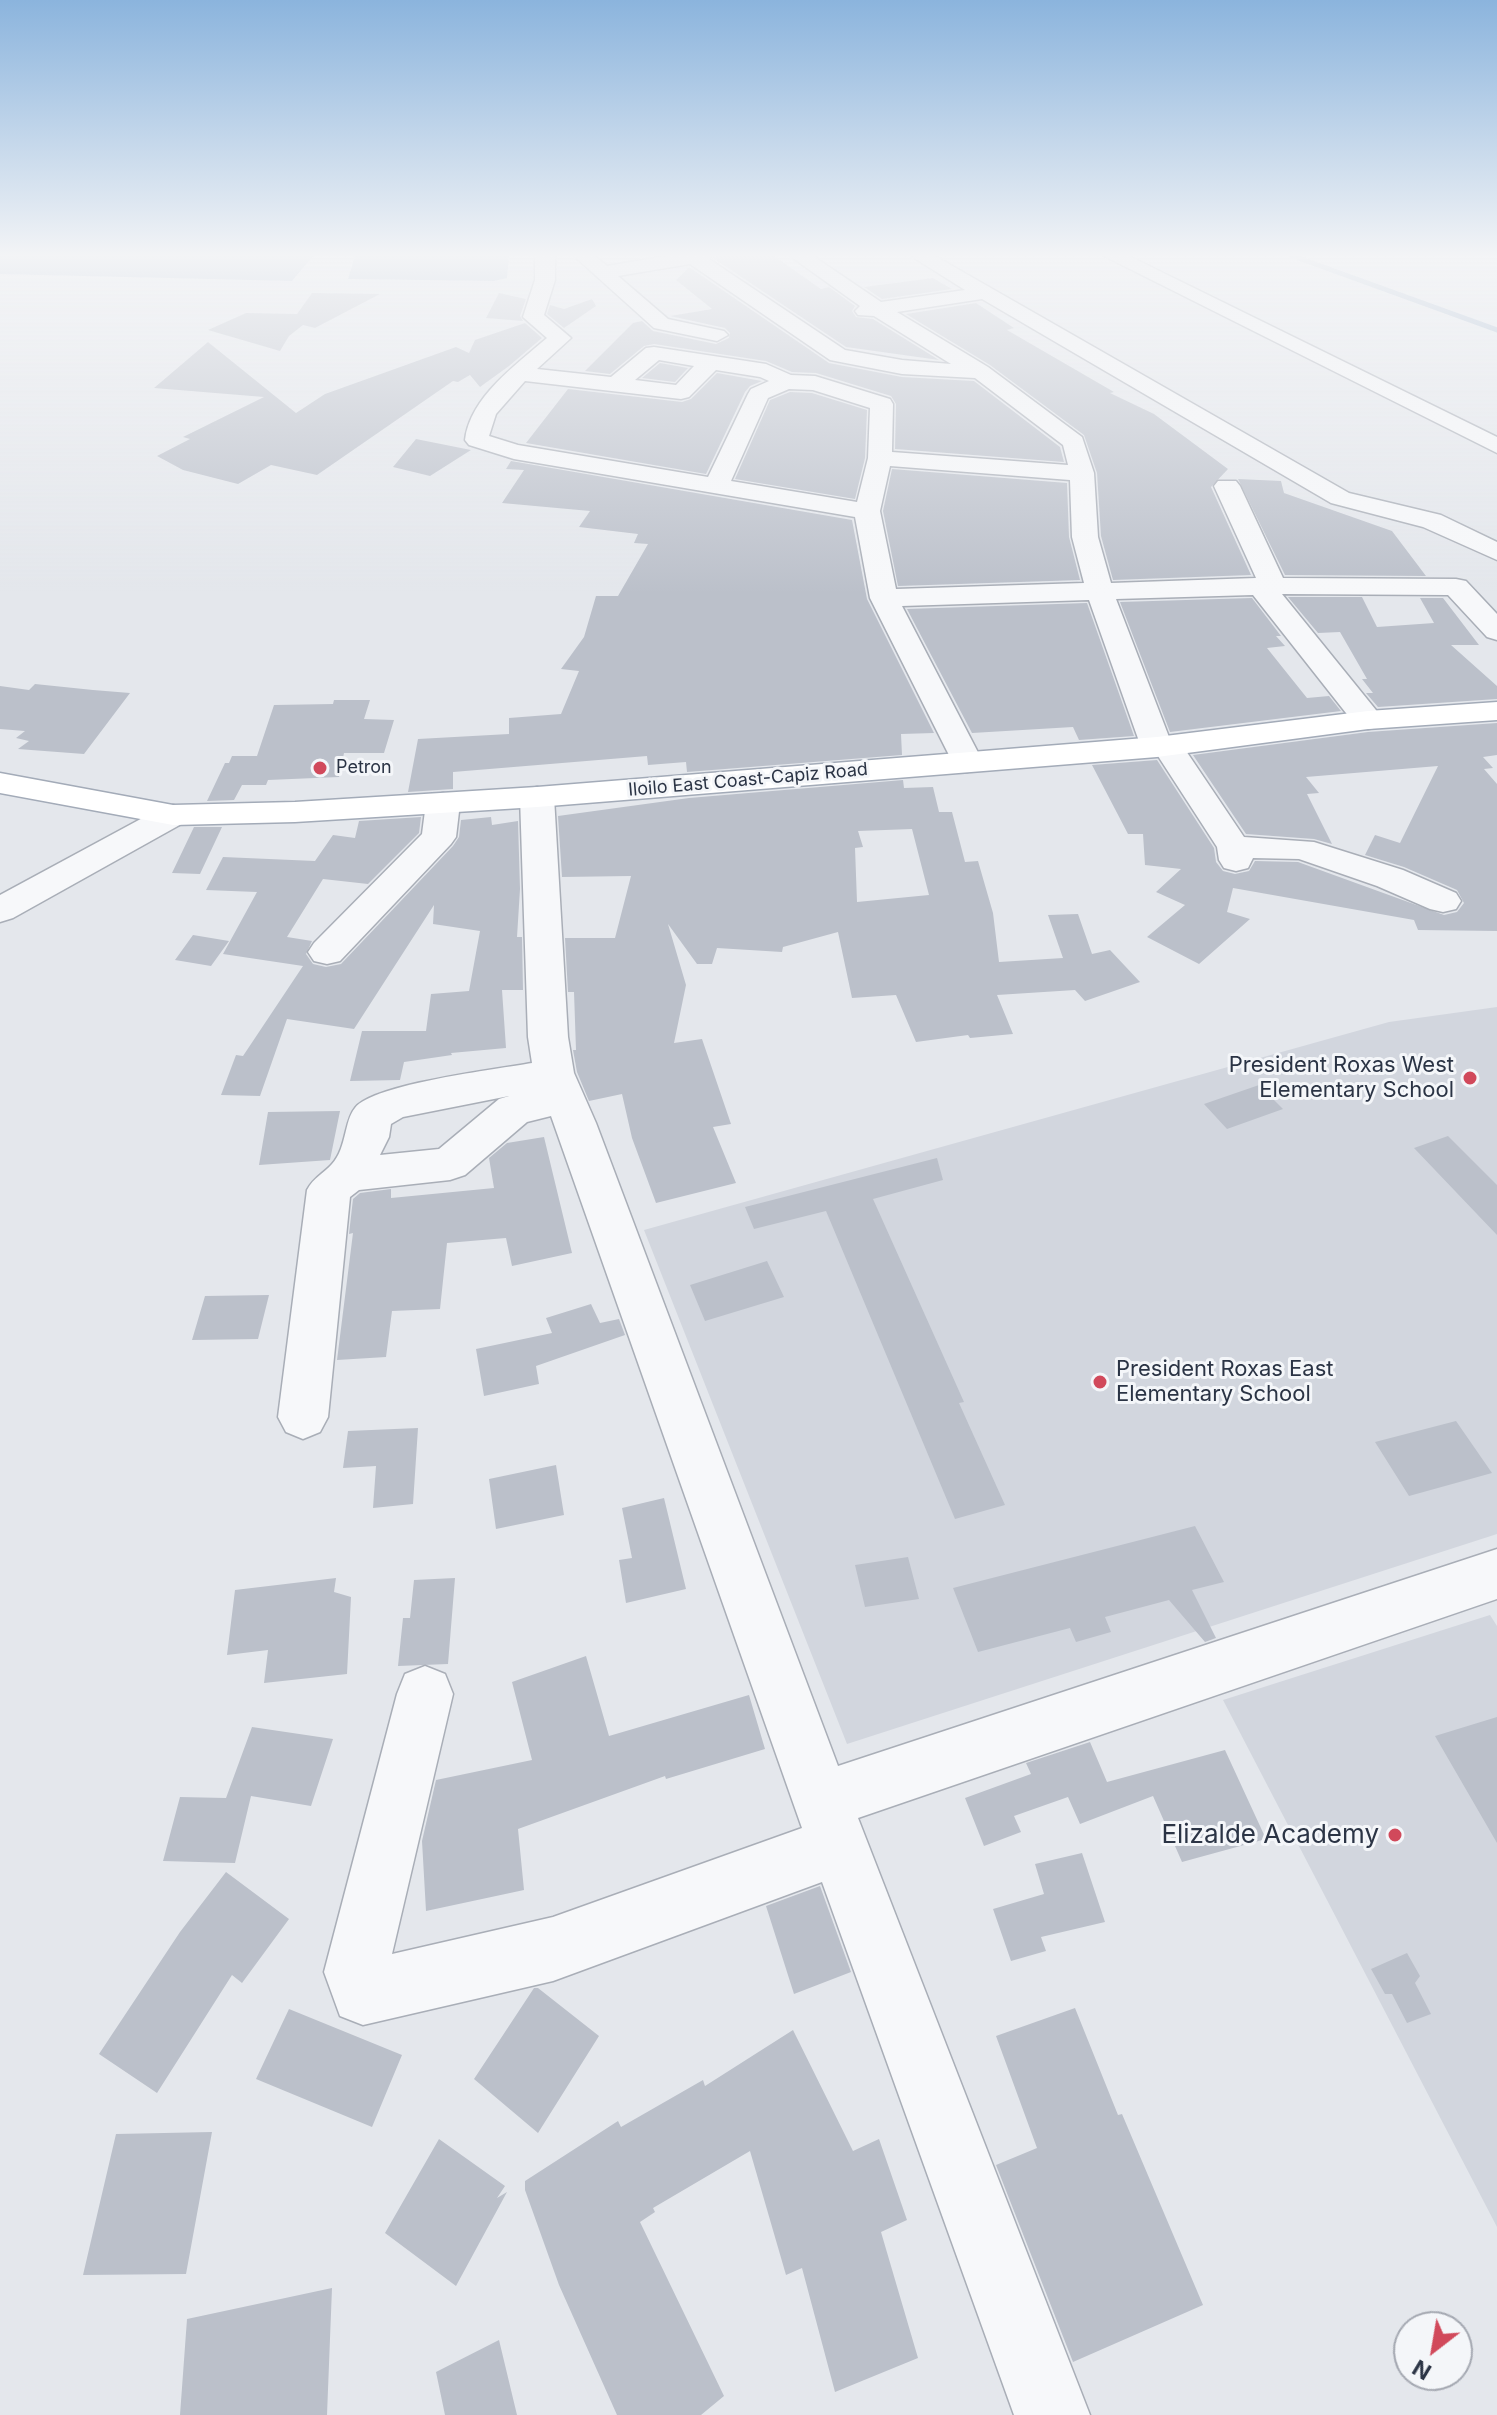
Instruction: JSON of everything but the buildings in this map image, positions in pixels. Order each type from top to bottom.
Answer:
[{"type":"main road","name":"Iloilo East Coast-Capiz Road","points":[[0,783],[173,815],[443,803],[1162,747],[1368,720],[1497,711]]},
{"type":"street","points":[[526,369],[479,418],[475,430],[477,440],[514,452],[867,511]]},
{"type":"street","points":[[618,383],[635,369]]},
{"type":"street","points":[[520,374],[681,392],[704,369]]},
{"type":"street","points":[[752,369],[766,371],[786,382]]},
{"type":"street","points":[[929,369],[980,372]]},
{"type":"street","points":[[975,369],[1074,442],[1082,473],[1085,537],[1100,593],[1162,747],[1235,854],[1271,846],[1302,849],[1390,878],[1443,901]]},
{"type":"street","points":[[1116,369],[1340,498],[1432,521],[1497,552]]},
{"type":"street","points":[[1341,369],[1497,446]]},
{"type":"street","points":[[716,487],[759,394],[786,382],[815,383],[882,404],[880,458],[867,511],[884,598],[967,762]]},
{"type":"street","points":[[880,458],[1082,473]]},
{"type":"street","points":[[1227,486],[1267,586],[1368,720]]},
{"type":"street","points":[[884,598],[1267,586],[1456,587],[1497,631]]},
{"type":"street","points":[[537,797],[548,1037],[559,1086],[1052,2415]]},
{"type":"street","points":[[327,952],[439,837],[443,803]]},
{"type":"street","points":[[0,910],[173,815]]},
{"type":"street","points":[[303,1417],[329,1190],[348,1175],[368,1137],[371,1116],[393,1104],[559,1086]]},
{"type":"street","points":[[348,1175],[450,1164],[514,1110],[559,1086]]},
{"type":"street","points":[[425,1694],[356,1972],[363,1993],[553,1949],[830,1823],[1497,1574]]},
{"type":"shaded area","name":"President Roxas East Elementary School","points":[[1497,1007],[1497,1534],[847,1744],[644,1230],[1389,1022]]},
{"type":"shaded area","name":"Elizalde Academy","points":[[1490,1615],[1497,1626],[1497,2227],[1223,1700]]},
{"type":"place","name":"Petron","points":[[320,768]]},
{"type":"place","name":"President Roxas West Elementary School","points":[[1470,1078]]},
{"type":"place","name":"President Roxas East Elementary School","points":[[1100,1382]]},
{"type":"place","name":"Elizalde Academy","points":[[1395,1835]]}]
